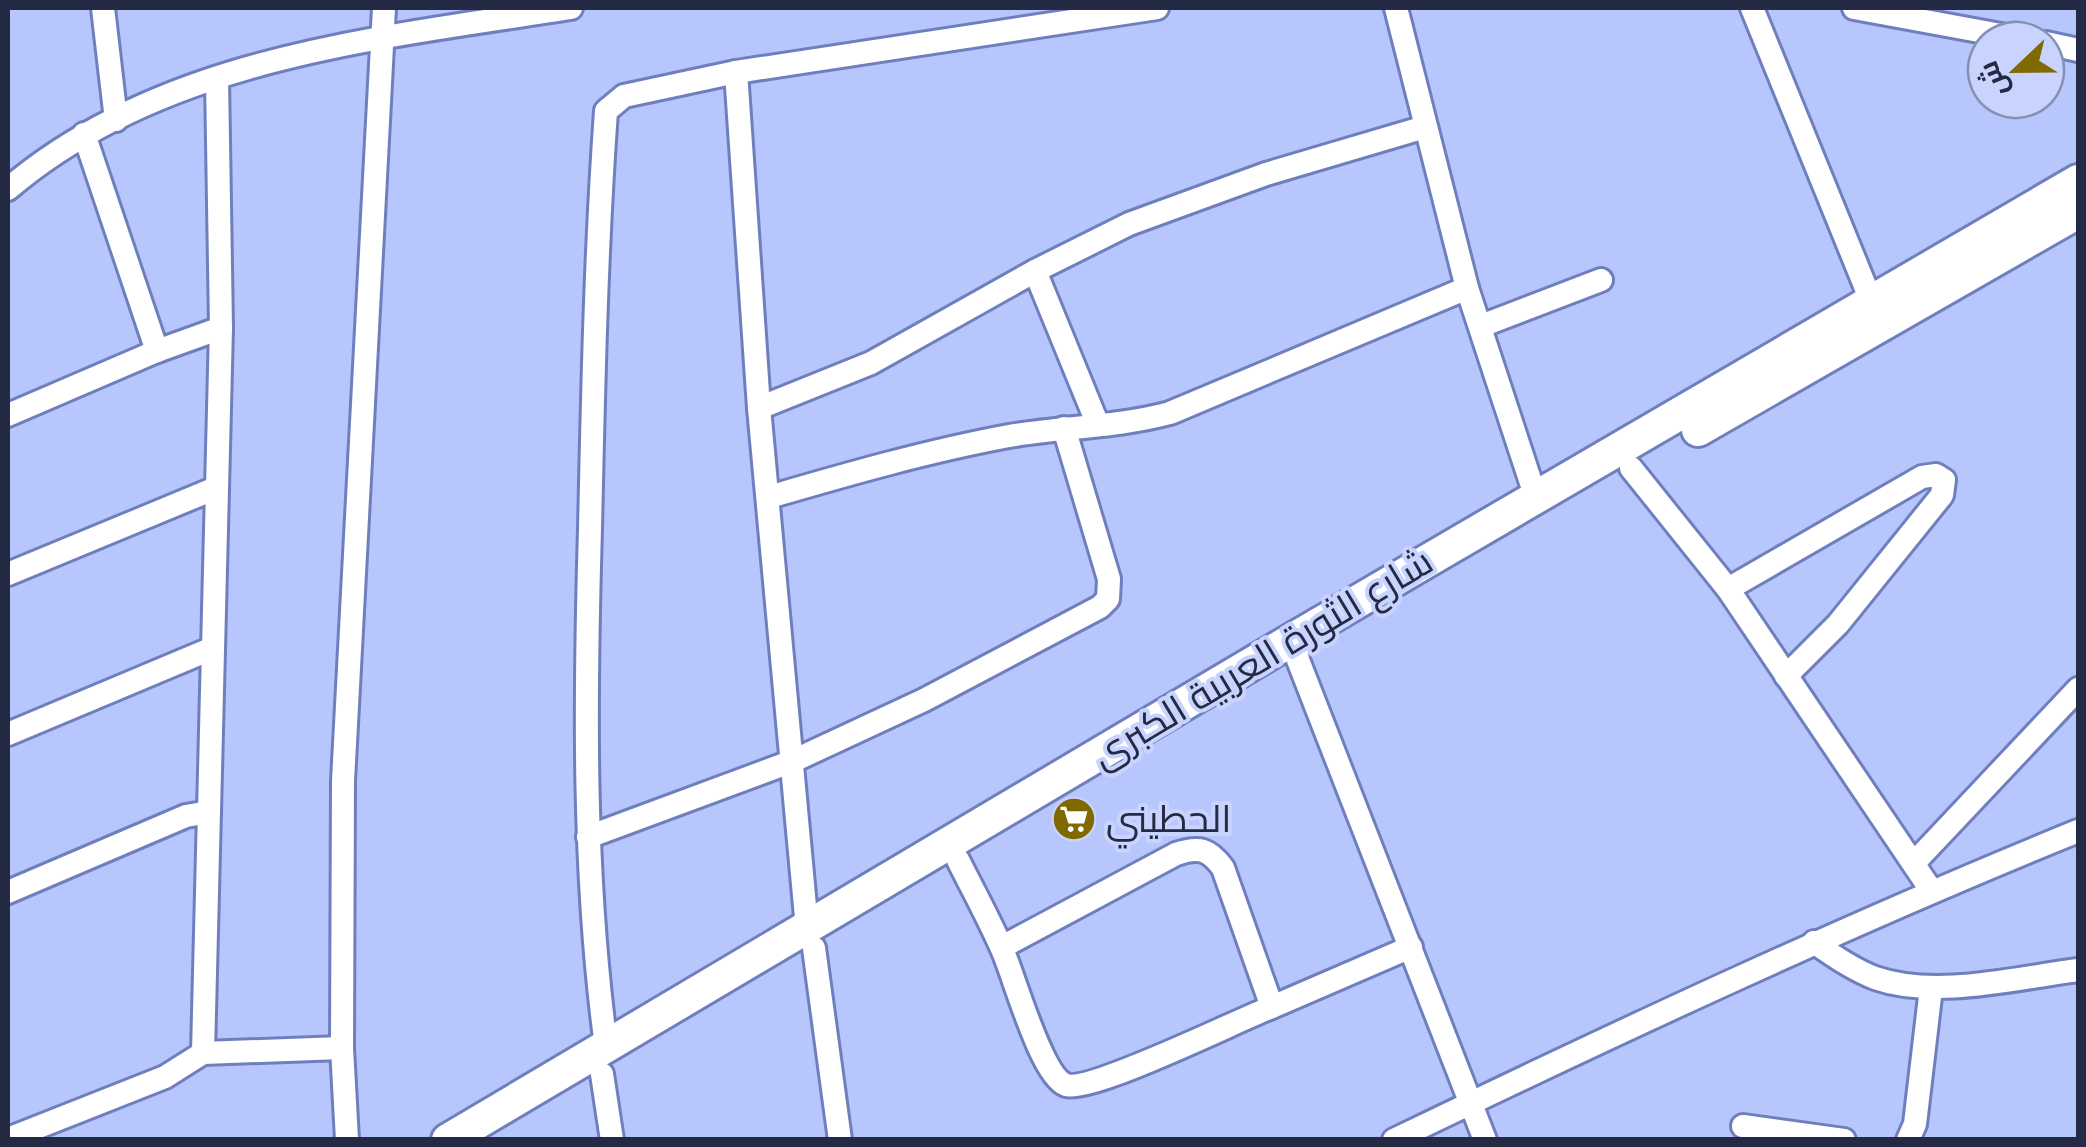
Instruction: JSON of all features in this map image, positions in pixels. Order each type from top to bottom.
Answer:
[{"type":"main road","name":"شارع الثورة العربية الكبرى","points":[[810,938],[958,860],[1536,498],[2078,181]]},
{"type":"main road","name":"شارع الثورة العربية الكبرى","points":[[448,1140],[604,1060],[1296,649],[1631,468],[2078,212]]},
{"type":"main road","name":"شارع الثورة العربية الكبرى","points":[[492,1140],[604,1060]]},
{"type":"street","points":[[103,8],[116,120]]},
{"type":"street","points":[[348,1140],[342,1048],[345,702],[384,8]]},
{"type":"street","points":[[8,189],[84,134],[217,78],[266,63],[383,38],[571,8]]},
{"type":"street","points":[[612,1140],[588,837],[584,734],[597,241],[606,111],[624,96],[736,72],[1156,8]]},
{"type":"street","points":[[1396,8],[1467,288],[1536,498]]},
{"type":"street","points":[[1752,8],[1872,303]]},
{"type":"street","points":[[1854,8],[1966,29]]},
{"type":"street","points":[[736,72],[759,408],[810,938],[840,1140]]},
{"type":"street","points":[[203,1052],[221,328],[217,78]]},
{"type":"street","points":[[759,408],[871,363],[1129,224],[1266,174],[1426,127]]},
{"type":"street","points":[[84,134],[157,351]]},
{"type":"street","points":[[1035,272],[1098,425]]},
{"type":"street","points":[[1481,326],[1600,280]]},
{"type":"street","points":[[768,497],[916,457],[1064,428],[1151,418],[1202,402],[1467,288]]},
{"type":"street","points":[[8,416],[157,351],[221,328]]},
{"type":"street","points":[[588,837],[793,761],[1064,628],[1108,598],[1110,579],[1064,428]]},
{"type":"street","points":[[1631,468],[1728,589],[1931,890]]},
{"type":"street","points":[[1728,589],[1922,477],[1936,475],[1944,480],[1942,494],[1854,606],[1786,676]]},
{"type":"street","points":[[8,574],[216,488]]},
{"type":"street","points":[[8,734],[213,648]]},
{"type":"street","points":[[1296,649],[1485,1140]]},
{"type":"street","points":[[1914,863],[2078,689]]},
{"type":"street","points":[[8,892],[186,816],[209,812]]},
{"type":"street","points":[[1394,1140],[1814,942],[2078,831]]},
{"type":"street","points":[[1002,947],[1176,854],[1199,848],[1215,856],[1223,868],[1272,1007]]},
{"type":"street","points":[[958,860],[1002,947],[1044,1058],[1058,1080],[1067,1085],[1099,1080],[1412,947]]},
{"type":"street","points":[[1814,942],[1843,963],[1874,978],[1931,988],[2078,970]]},
{"type":"street","points":[[1908,1140],[1915,1124],[1931,988]]},
{"type":"street","points":[[8,1140],[165,1077],[203,1052],[342,1048]]},
{"type":"street","points":[[1742,1126],[1844,1140]]},
{"type":"place","name":"الحطيني","points":[[1074,819]]}]
